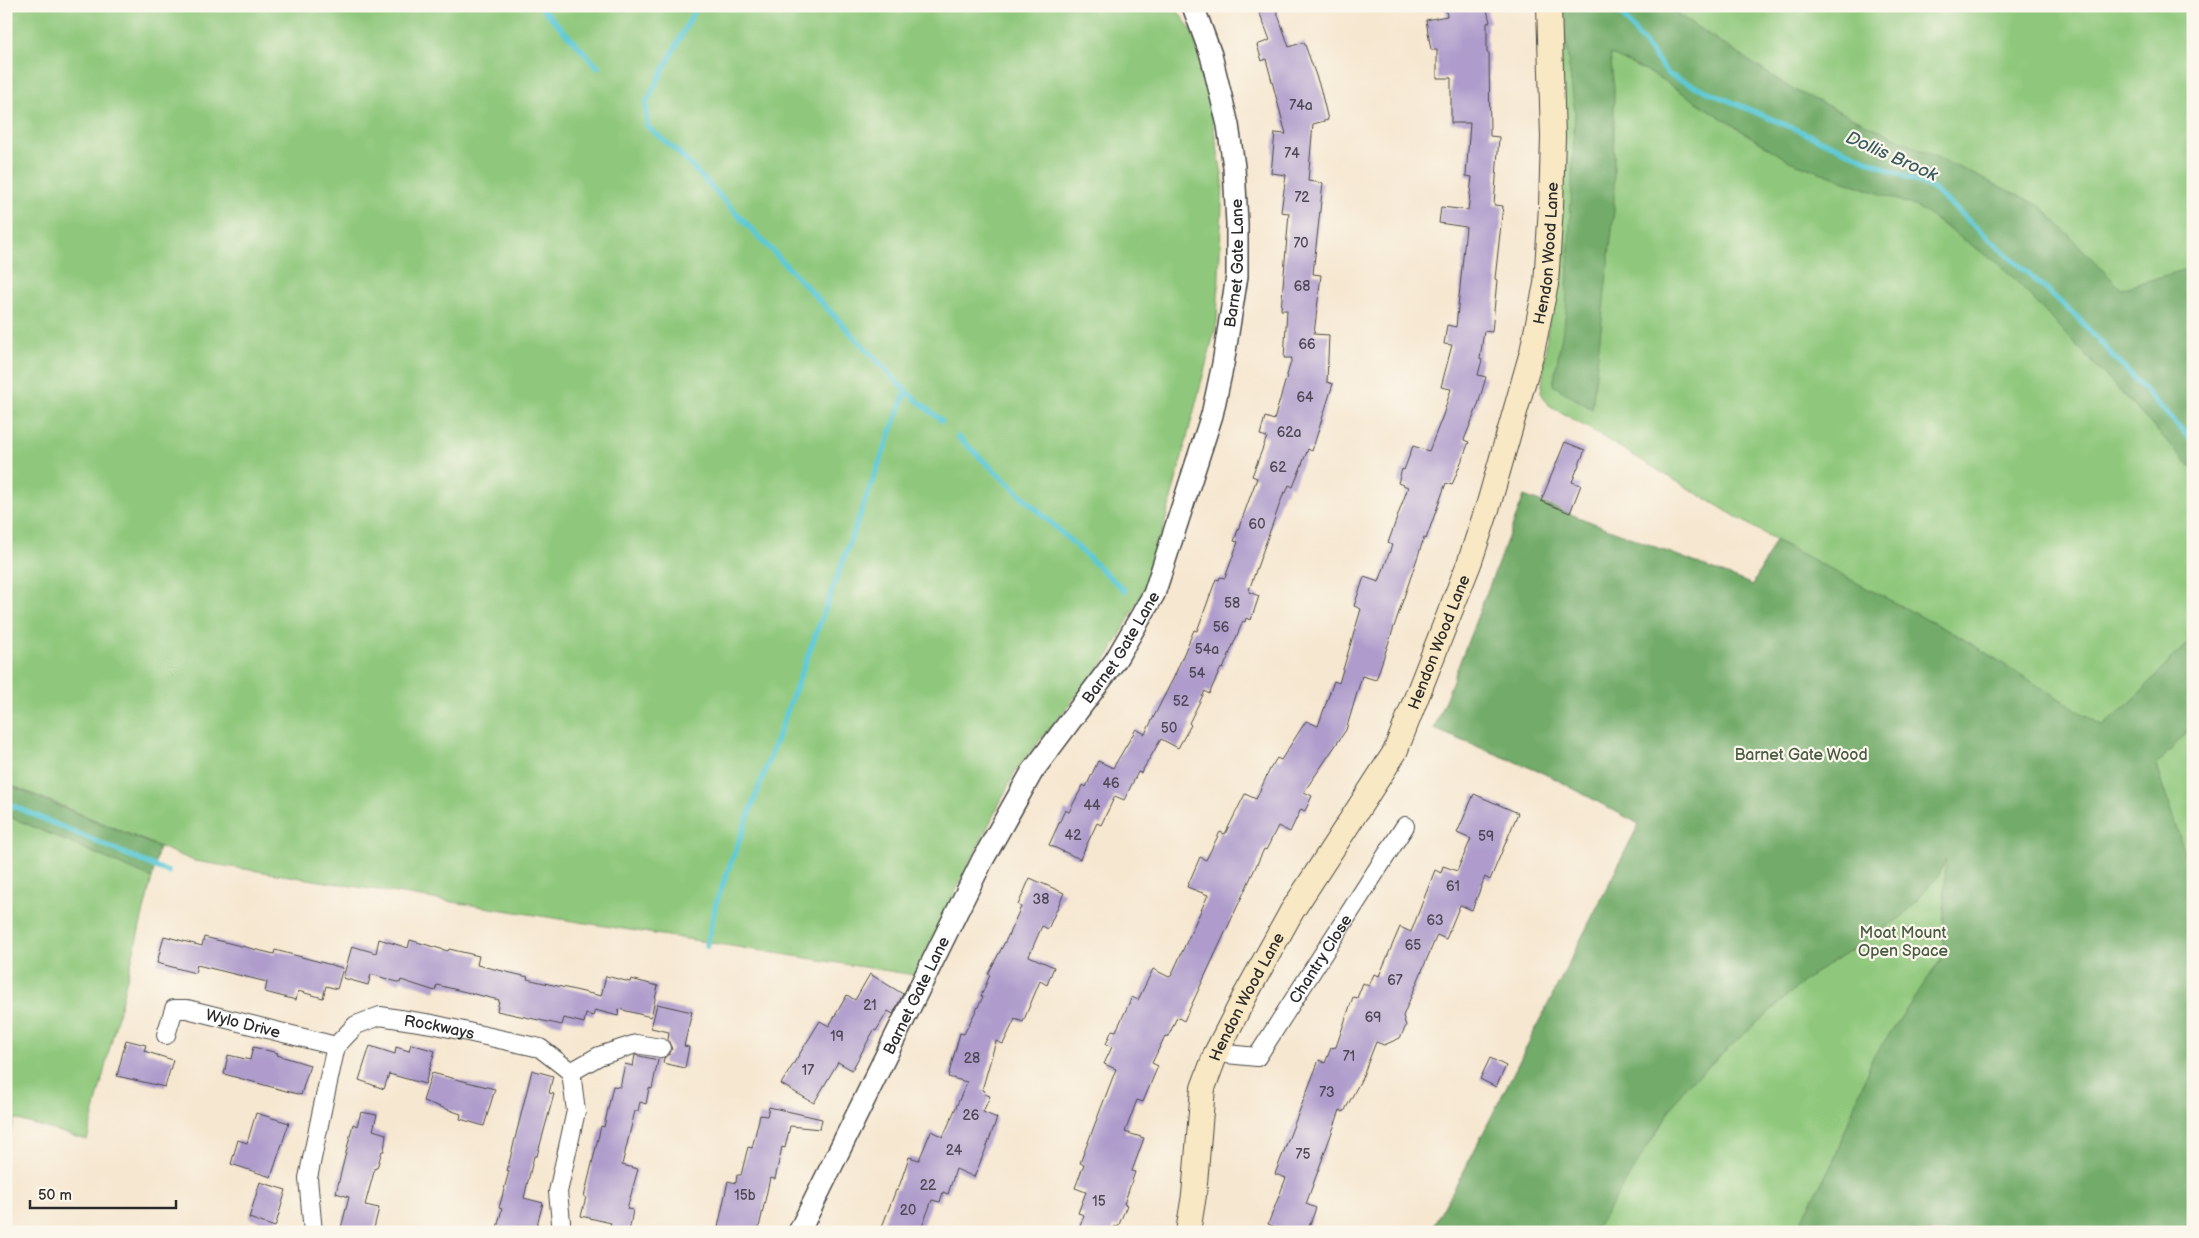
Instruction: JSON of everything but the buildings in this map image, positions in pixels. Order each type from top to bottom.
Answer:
[{"type":"main road","name":"Hendon Wood Lane","points":[[1188,1232],[1194,1195],[1203,1088],[1216,1053],[1292,911],[1395,752],[1470,561],[1487,511],[1532,352],[1546,284],[1553,137],[1549,6]]},
{"type":"street","name":"Barnet Gate Lane","points":[[799,1232],[982,861],[1032,772],[1115,661],[1154,594],[1212,415],[1223,364],[1237,276],[1237,224],[1234,167],[1228,125],[1211,55],[1193,6]]},
{"type":"street","name":"Chantry Close","points":[[1216,1053],[1257,1057],[1405,826]]},
{"type":"street","name":"Wylo Drive","points":[[166,1035],[174,1009],[187,1009],[336,1046]]},
{"type":"street","name":"Rockways","points":[[336,1046],[356,1025],[380,1016],[432,1024],[540,1048],[571,1072]]},
{"type":"street","points":[[562,1232],[558,1192],[576,1111],[571,1072],[599,1056],[636,1044],[661,1048]]},
{"type":"street","points":[[313,1232],[308,1178],[336,1046]]},
{"type":"green space","points":[[6,6],[1174,6],[1192,31],[1205,80],[1223,180],[1217,322],[1151,576],[1110,654],[1016,770],[914,975],[194,861],[6,783]]},
{"type":"green space","name":"Moat Mount Open Space","points":[[1557,6],[2193,6],[2193,1232],[1430,1232],[1465,1169],[1639,824],[1548,775],[1434,729],[1524,496],[1753,585],[1775,540],[1549,405],[1541,393],[1552,286]]},
{"type":"green space","points":[[1561,6],[1665,6],[1792,89],[2041,206],[2121,289],[2193,267],[2193,469],[2003,267],[1917,207],[1789,161],[1656,76],[1610,54],[1614,89],[1614,211],[1592,409],[1553,385],[1566,312],[1575,112]]},
{"type":"green space","name":"Barnet Gate Wood","points":[[1524,496],[1753,585],[1775,540],[1962,638],[2103,726],[2132,701],[2193,637],[2193,725],[2156,766],[2193,878],[2193,1232],[1795,1232],[1834,1160],[1872,1059],[1942,958],[1946,859],[1939,875],[1903,916],[1806,979],[1684,1088],[1605,1215],[1591,1232],[1430,1232],[1465,1169],[1639,824],[1548,775],[1434,729]]},
{"type":"green space","points":[[6,784],[159,847],[152,878],[6,815]]},
{"type":"green space","points":[[6,815],[152,878],[87,1140],[15,1119],[6,1146]]},
{"type":"waterway","points":[[540,6],[598,67]]},
{"type":"waterway","points":[[697,6],[646,103],[647,126],[679,153],[906,391],[716,903],[707,946]]},
{"type":"waterway","name":"Dollis Brook","points":[[1615,6],[1669,75],[1932,188],[2077,317],[2193,442]]},
{"type":"waterway","points":[[906,391],[942,421]]},
{"type":"waterway","points":[[958,437],[1125,591]]},
{"type":"waterway","points":[[6,803],[168,872]]}]
